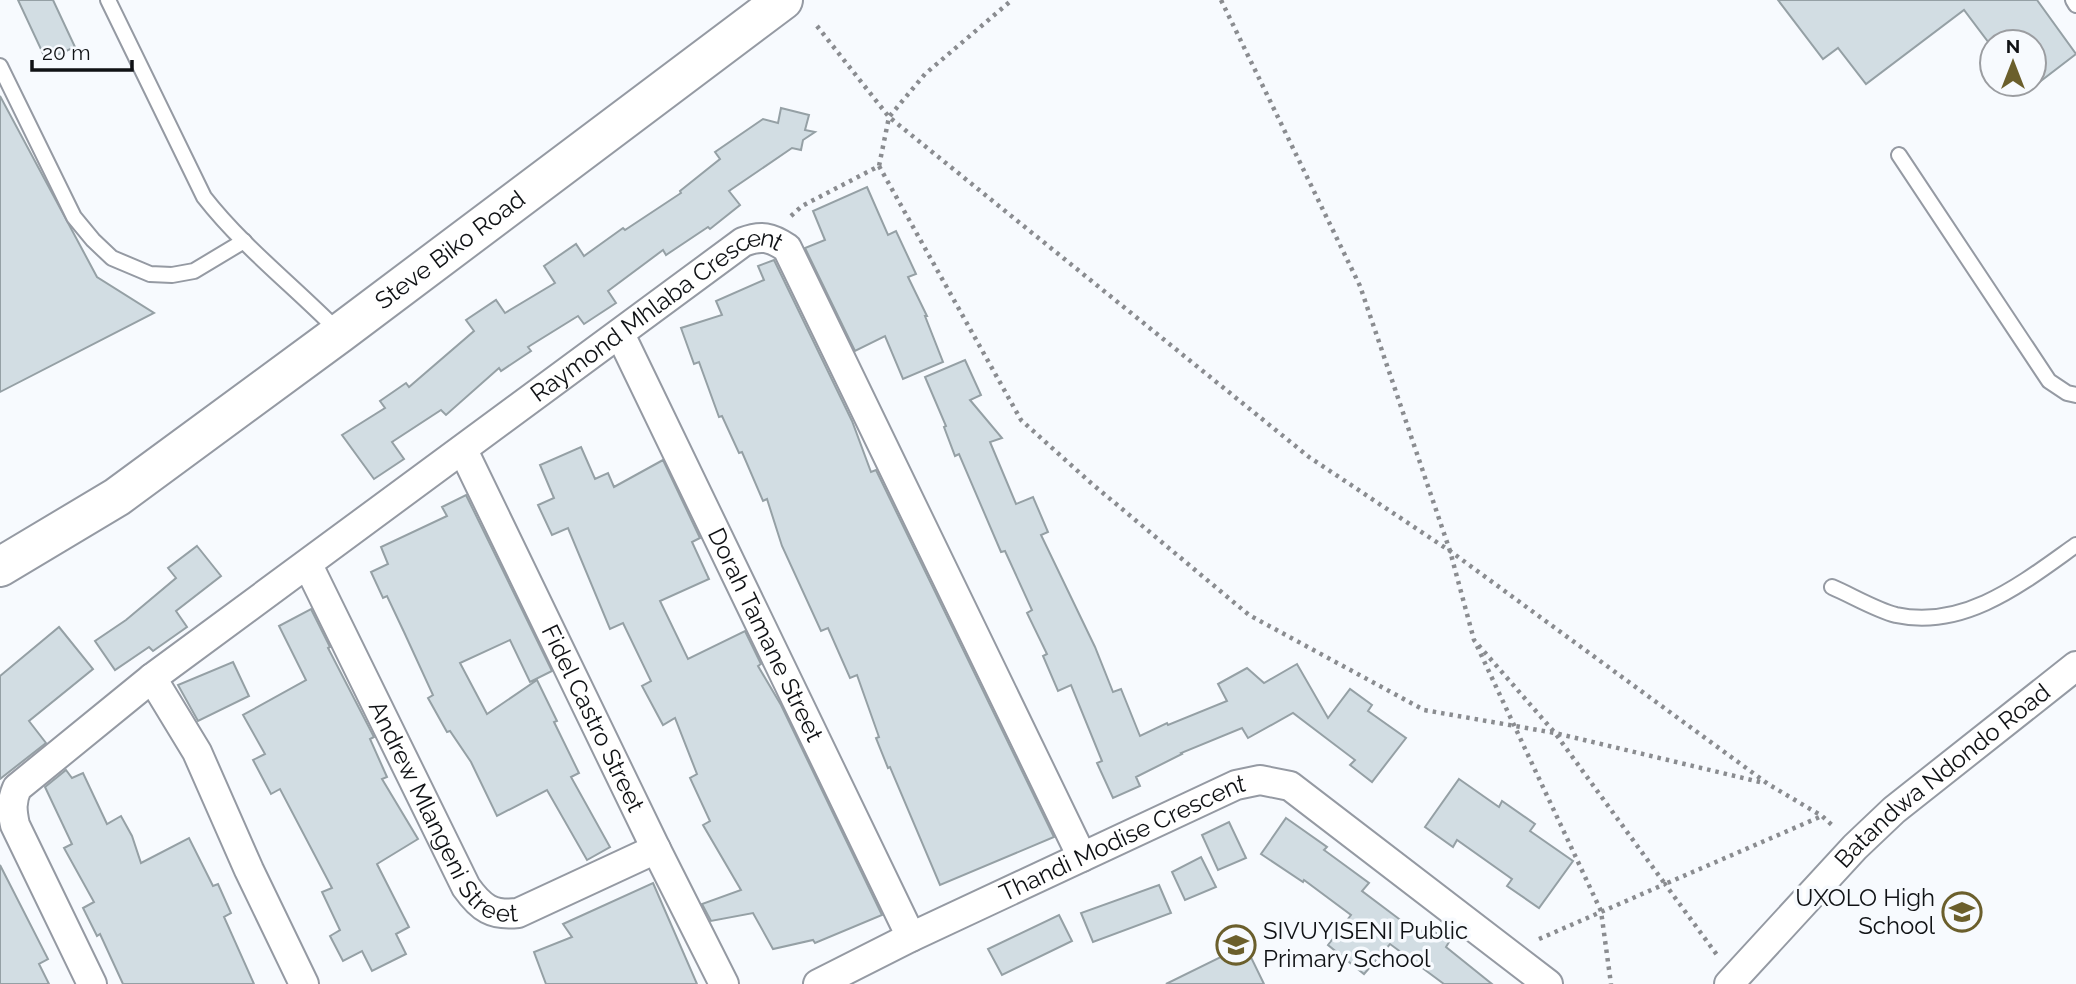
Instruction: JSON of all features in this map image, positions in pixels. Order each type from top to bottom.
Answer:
[{"type":"street","name":"Steve Biko Road","points":[[0,567],[117,497],[783,0]]},
{"type":"street","name":"Raymond Mhlaba Crescent","points":[[92,984],[15,825],[12,800],[25,779],[152,678],[743,242],[766,237],[787,248],[1082,857]]},
{"type":"street","name":"Dorah Tamane Street","points":[[620,334],[911,937]]},
{"type":"street","name":"Fidel Castro Street","points":[[463,450],[724,984]]},
{"type":"street","name":"Steve Biko Road","points":[[0,596],[74,540],[117,497]]},
{"type":"street","name":"Andrew Mlangeni Street","points":[[308,565],[466,887],[478,904],[494,912],[518,914],[656,849]]},
{"type":"street","name":"Batandwa Ndondo Road","points":[[1732,980],[1855,847],[1895,810],[2076,666]]},
{"type":"street","points":[[152,678],[197,752],[249,870],[304,984]]},
{"type":"street","name":"Thandi Modise Crescent","points":[[818,984],[911,937],[1236,785],[1260,780],[1290,786],[1548,984]]},
{"type":"lane","points":[[108,0],[204,197],[223,222],[340,333]]},
{"type":"lane","points":[[2073,0],[2076,5]]},
{"type":"lane","points":[[0,66],[74,217],[112,258],[150,274],[173,275],[194,271],[244,241]]},
{"type":"lane","points":[[1899,155],[2049,381],[2067,393],[2076,395]]},
{"type":"lane","points":[[1832,587],[1895,615],[1940,618],[1981,606],[2076,545]]},
{"type":"path","points":[[1012,0],[925,74],[889,117],[879,166],[1021,420],[1091,483],[1249,615],[1424,710],[1555,733],[1768,784]]},
{"type":"path","points":[[1221,0],[1360,286],[1450,551],[1474,640],[1601,911],[1611,984]]},
{"type":"path","points":[[817,26],[889,117],[1310,457],[1450,551],[1768,784],[1822,816],[1506,954]]},
{"type":"path","points":[[766,237],[802,206],[879,166]]},
{"type":"path","points":[[1474,640],[1555,733],[1732,980]]},
{"type":"building","points":[[18,0],[53,0],[75,47],[46,60]]},
{"type":"building","points":[[1778,0],[2037,0],[2076,54],[2048,75],[2048,28],[1978,28],[1964,10],[1866,84],[1838,48],[1823,59]]},
{"type":"building","points":[[0,96],[97,277],[154,313],[0,392]]},
{"type":"building","points":[[781,108],[809,115],[805,130],[815,132],[803,140],[801,150],[792,148],[729,191],[740,205],[710,229],[708,227],[666,255],[663,250],[608,291],[616,303],[584,324],[578,316],[528,347],[531,351],[501,371],[499,368],[446,415],[441,410],[392,442],[404,459],[374,479],[342,435],[385,408],[380,401],[406,383],[409,387],[474,331],[466,320],[496,300],[505,313],[555,283],[544,266],[576,244],[584,256],[623,228],[625,230],[681,193],[680,191],[720,159],[715,152],[763,119],[778,123]]},
{"type":"building","points":[[867,187],[888,235],[896,231],[916,274],[908,277],[927,316],[943,362],[903,379],[885,336],[855,351],[805,248],[825,240],[813,211]]},
{"type":"building","points":[[774,260],[852,421],[871,472],[876,470],[1054,837],[940,885],[876,738],[879,737],[857,675],[850,678],[828,628],[821,631],[782,546],[767,499],[763,501],[742,452],[739,453],[722,416],[719,417],[699,362],[694,364],[681,328],[722,315],[716,301],[764,280],[758,266]]},
{"type":"building","points":[[965,360],[981,395],[970,400],[1002,438],[990,442],[1016,504],[1033,497],[1048,532],[1041,535],[1095,647],[1113,692],[1121,689],[1140,736],[1227,701],[1218,684],[1247,668],[1264,683],[1297,664],[1328,718],[1350,689],[1372,705],[1368,711],[1406,738],[1372,782],[1350,765],[1355,760],[1293,713],[1248,738],[1242,728],[1181,753],[1136,777],[1140,786],[1113,798],[1097,763],[1102,761],[1071,685],[1058,691],[1043,656],[1047,654],[1027,613],[1032,610],[1005,551],[1001,552],[959,454],[955,456],[944,427],[946,426],[925,377]]},
{"type":"building","points":[[581,447],[595,479],[608,473],[614,487],[663,460],[700,538],[692,542],[709,579],[660,601],[688,659],[745,631],[761,664],[758,666],[781,705],[882,915],[815,943],[813,940],[773,949],[753,913],[711,921],[702,904],[741,890],[703,825],[710,821],[690,778],[697,774],[675,718],[663,725],[642,686],[651,681],[623,623],[610,629],[568,528],[552,535],[538,505],[554,498],[540,465]]},
{"type":"building","points":[[466,495],[552,671],[530,682],[510,640],[460,663],[487,714],[537,680],[579,773],[571,777],[610,847],[587,860],[547,790],[497,816],[471,762],[450,731],[447,732],[428,698],[433,695],[387,596],[383,598],[371,572],[388,564],[381,547],[447,516],[442,507]]},
{"type":"building","points":[[197,546],[221,576],[176,611],[187,627],[153,651],[149,647],[115,670],[95,641],[126,620],[176,578],[168,568]]},
{"type":"building","points":[[311,609],[374,737],[370,739],[387,777],[382,779],[418,839],[377,864],[409,927],[396,934],[406,954],[372,971],[362,951],[343,961],[330,936],[340,930],[322,892],[332,888],[280,789],[271,794],[253,760],[265,754],[243,715],[306,680],[279,626]]},
{"type":"building","points":[[59,627],[93,669],[29,721],[46,743],[0,779],[0,676]]},
{"type":"building","points":[[233,662],[249,696],[198,721],[178,685]]},
{"type":"building","points":[[66,770],[72,778],[83,773],[107,824],[121,816],[132,836],[141,863],[189,838],[213,886],[218,884],[231,913],[224,917],[254,984],[123,984],[100,934],[97,936],[83,908],[94,902],[64,848],[72,844],[45,787]]},
{"type":"building","points":[[1459,779],[1499,807],[1502,801],[1535,824],[1530,831],[1573,861],[1539,908],[1507,886],[1512,879],[1457,840],[1453,847],[1425,827]]},
{"type":"building","points":[[1286,818],[1327,847],[1324,850],[1369,883],[1362,891],[1419,934],[1426,926],[1449,942],[1446,947],[1492,984],[1444,984],[1390,944],[1364,974],[1328,945],[1351,915],[1304,880],[1303,882],[1261,854]]},
{"type":"building","points":[[1229,822],[1246,858],[1218,870],[1202,835]]},
{"type":"building","points":[[1201,857],[1216,887],[1185,900],[1172,872]]},
{"type":"building","points":[[0,865],[48,959],[39,964],[49,984],[0,984]]},
{"type":"building","points":[[653,883],[697,984],[546,984],[534,952],[572,937],[563,924]]},
{"type":"building","points":[[1159,885],[1171,913],[1093,942],[1081,913]]},
{"type":"building","points":[[1059,915],[1072,941],[1002,975],[988,949]]},
{"type":"building","points":[[1245,945],[1264,984],[1166,984]]},
{"type":"place","name":"UXOLO High School","points":[[1962,912]]},
{"type":"place","name":"SIVUYISENI Public Primary School","points":[[1236,945]]}]
